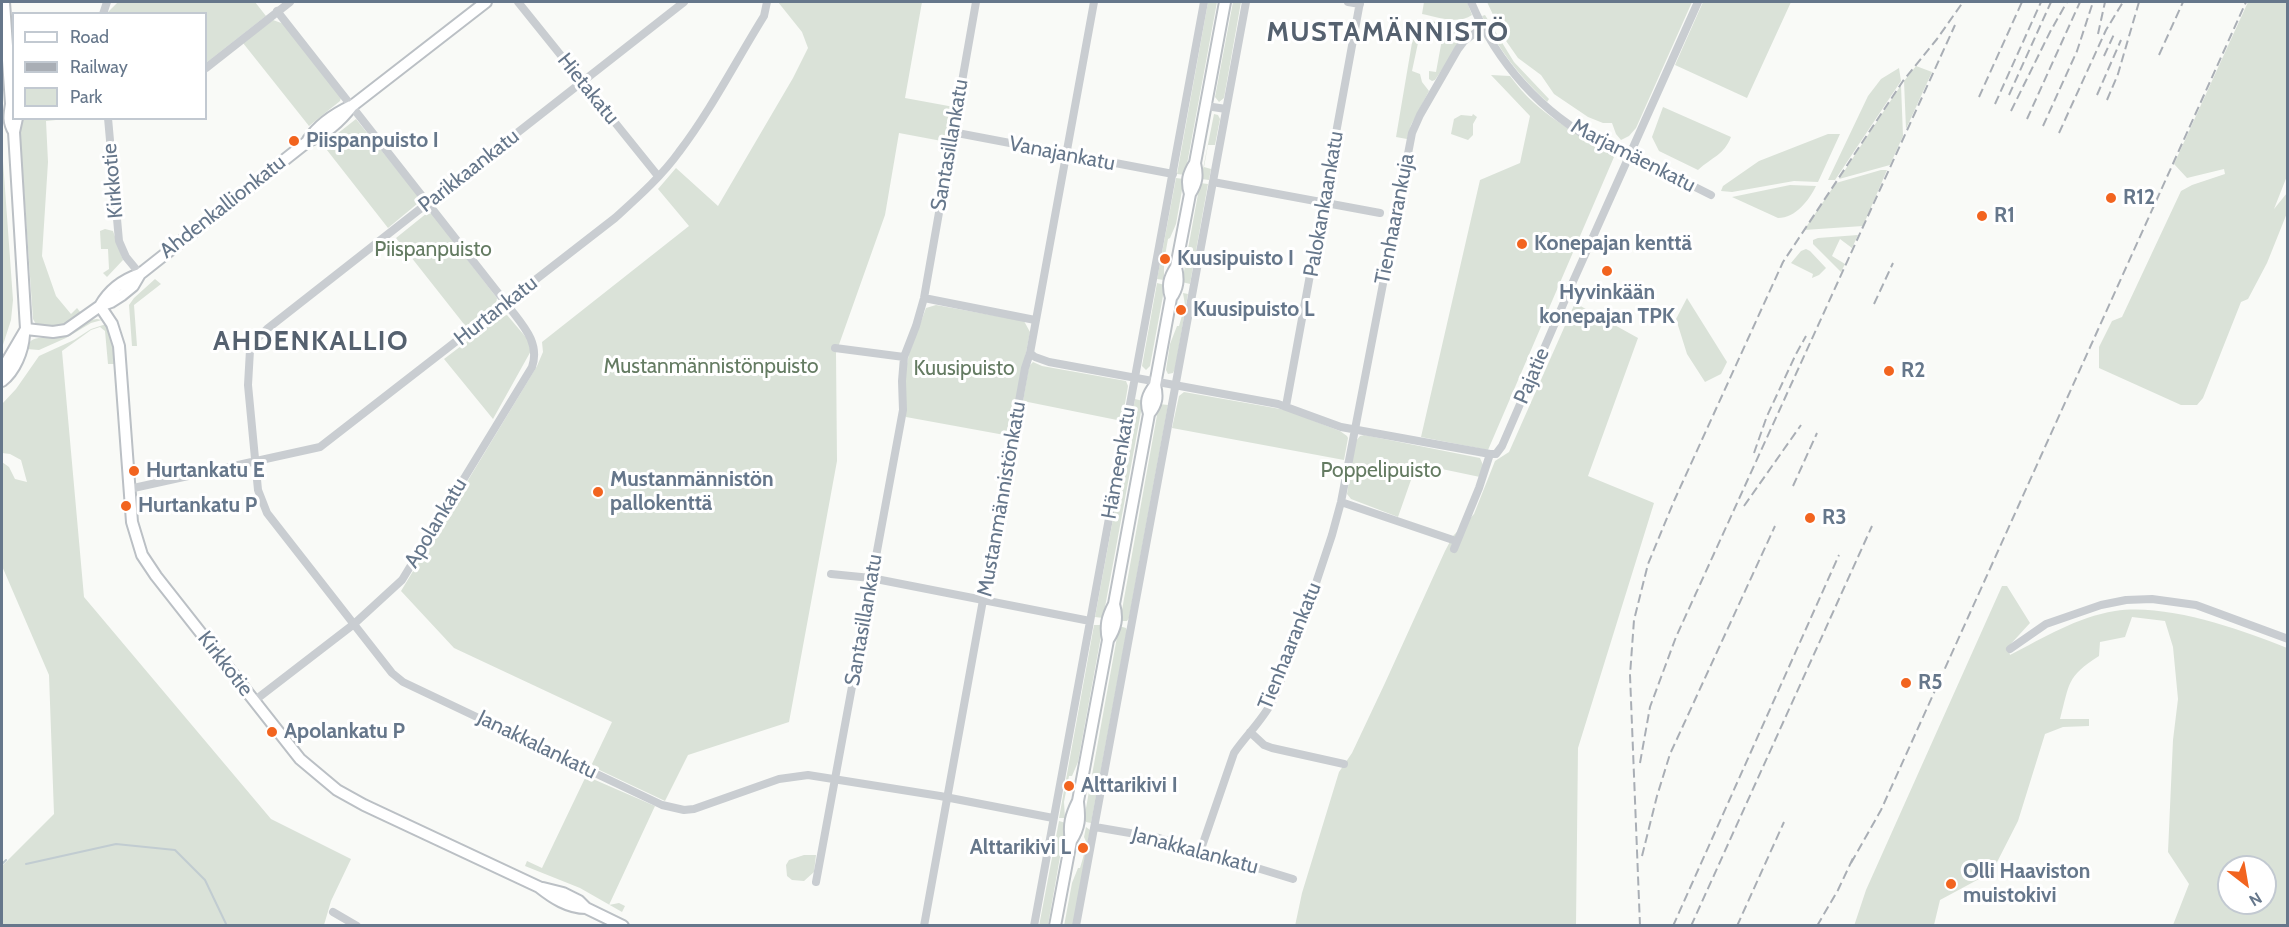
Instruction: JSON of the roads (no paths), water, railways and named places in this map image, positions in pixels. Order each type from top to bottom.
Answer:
[{"type":"street","points":[[4,2],[10,101],[8,117],[14,132]]},
{"type":"street","points":[[207,67],[290,2]]},
{"type":"street","name":"Ahdenkallionkatu","points":[[25,332],[60,332],[100,306],[106,296],[117,286],[127,278],[140,274],[307,142],[320,126],[338,112],[352,106],[486,2]]},
{"type":"street","name":"Hietakatu","points":[[519,2],[658,176]]},
{"type":"street","name":"Parikkaankatu","points":[[254,342],[276,322],[684,2]]},
{"type":"street","name":"Hurtankatu","points":[[129,489],[320,447],[615,218],[658,176],[679,153],[694,131],[764,16],[767,2]]},
{"type":"street","name":"Santasillankatu","points":[[816,882],[903,410],[904,357],[924,298],[951,132],[976,2]]},
{"type":"street","name":"Mustanmännistönkatu","points":[[924,926],[1094,2]]},
{"type":"street","name":"Hämeenkatu","points":[[1035,926],[1204,2]]},
{"type":"street","name":"Hämeenkatu","points":[[1055,926],[1071,841],[1078,830],[1080,818],[1078,801],[1108,640],[1114,631],[1117,616],[1114,604],[1149,414],[1155,406],[1158,394],[1155,383],[1171,298],[1176,290],[1178,278],[1176,267],[1190,194],[1197,180],[1195,164],[1225,2]]},
{"type":"street","name":"Hämeenkatu","points":[[1077,926],[1246,2]]},
{"type":"street","points":[[1348,2],[1360,3]]},
{"type":"street","name":"Marjamäenkatu","points":[[1471,2],[1482,28],[1513,74],[1541,103],[1588,137],[1712,195]]},
{"type":"street","name":"Pajatie","points":[[1341,502],[1455,545],[1479,488],[1490,454],[1497,453],[1502,446],[1698,2]]},
{"type":"street","name":"Palokankaankatu","points":[[1286,406],[1360,3]]},
{"type":"street","points":[[278,12],[506,303]]},
{"type":"street","name":"Tienhaarankuja","points":[[1354,430],[1412,133],[1458,49],[1464,41],[1482,28]]},
{"type":"street","points":[[1206,106],[1226,110]]},
{"type":"street","points":[[2,381],[10,373],[22,350],[25,332],[14,132],[17,120]]},
{"type":"street","name":"Kirkkotie","points":[[108,120],[119,241],[126,257],[140,274]]},
{"type":"street","name":"Vanajankatu","points":[[951,132],[1173,174]]},
{"type":"street","points":[[1213,182],[1380,213]]},
{"type":"street","points":[[924,298],[1035,320]]},
{"type":"street","name":"Apolankatu","points":[[254,701],[354,624],[402,580],[532,367],[536,356],[532,339],[506,303]]},
{"type":"street","name":"Kirkkotie","points":[[100,306],[112,324],[119,346],[129,489],[135,532],[146,563],[300,759],[337,790],[364,805],[539,887],[559,901],[576,908],[586,908],[602,921],[622,926]]},
{"type":"street","points":[[2,370],[25,332]]},
{"type":"street","name":"Janakkalankatu","points":[[254,342],[248,359],[248,385],[258,490],[267,513],[392,673],[403,682],[662,805],[684,810],[694,809],[792,776],[808,775],[1053,818]]},
{"type":"street","points":[[835,348],[904,357]]},
{"type":"street","points":[[1030,352],[1035,357],[1048,362],[1286,406],[1341,428],[1490,454]]},
{"type":"street","name":"Tienhaarankatu","points":[[1200,852],[1234,753],[1264,716],[1274,698],[1325,555],[1341,502],[1354,430]]},
{"type":"street","points":[[831,574],[871,578],[1090,621]]},
{"type":"street","points":[[2010,649],[2046,624],[2101,605],[2126,600],[2152,599],[2196,605],[2288,639]]},
{"type":"street","points":[[1250,732],[1264,745],[1272,748],[1344,764]]},
{"type":"street","name":"Janakkalankatu","points":[[1095,827],[1159,838],[1293,879]]},
{"type":"street","points":[[333,912],[357,926]]},
{"type":"waterway","points":[[26,864],[116,844],[175,850],[205,880],[227,926]]},
{"type":"waterway","points":[[2,864],[6,860]]},
{"type":"railway","points":[[1640,926],[1630,675],[1634,620],[1648,564],[1674,501],[1783,262],[1903,81],[1963,2]]},
{"type":"railway","points":[[1979,97],[2022,2]]},
{"type":"railway","points":[[1995,104],[2041,2]]},
{"type":"railway","points":[[2009,95],[2051,2]]},
{"type":"railway","points":[[2011,111],[2067,2]]},
{"type":"railway","points":[[2027,119],[2080,2]]},
{"type":"railway","points":[[2043,126],[2077,51],[2093,2]]},
{"type":"railway","points":[[2098,34],[2105,2]]},
{"type":"railway","points":[[2059,133],[2106,30],[2123,2]]},
{"type":"railway","points":[[2107,100],[2118,74],[2139,2]]},
{"type":"railway","points":[[2159,55],[2183,2]]},
{"type":"railway","points":[[1851,863],[1881,810],[2246,2]]},
{"type":"railway","points":[[1640,763],[1650,707],[1676,637],[1955,25]]},
{"type":"railway","points":[[2104,56],[2115,32]]},
{"type":"railway","points":[[2097,95],[2121,40]]},
{"type":"railway","points":[[1874,304],[1893,263]]},
{"type":"railway","points":[[1754,453],[1767,416],[1806,336]]},
{"type":"railway","points":[[1744,506],[1801,425]]},
{"type":"railway","points":[[1793,486],[1817,433]]},
{"type":"railway","points":[[1642,856],[1670,754],[1775,526]]},
{"type":"railway","points":[[1691,926],[1872,526]]},
{"type":"railway","points":[[1673,926],[1839,555]]},
{"type":"railway","points":[[1737,926],[1784,822]]},
{"type":"railway","points":[[1817,926],[1854,856]]},
{"type":"place","name":"Piispanpuisto I","points":[[294,141]]},
{"type":"place","name":"R12","points":[[2111,198]]},
{"type":"place","name":"R1","points":[[1982,216]]},
{"type":"place","name":"Konepajan kenttä","points":[[1522,244]]},
{"type":"place","name":"Kuusipuisto I","points":[[1165,259]]},
{"type":"place","name":"Hyvinkään konepajan TPK","points":[[1607,271]]},
{"type":"place","name":"Kuusipuisto L","points":[[1181,310]]},
{"type":"place","name":"R2","points":[[1889,371]]},
{"type":"place","name":"Hurtankatu E","points":[[134,471]]},
{"type":"place","name":"Mustanmännistön pallokenttä","points":[[598,492]]},
{"type":"place","name":"Hurtankatu P","points":[[126,506]]},
{"type":"place","name":"R3","points":[[1810,518]]},
{"type":"place","name":"R5","points":[[1906,683]]},
{"type":"place","name":"Apolankatu P","points":[[272,732]]},
{"type":"place","name":"Alttarikivi I","points":[[1069,786]]},
{"type":"place","name":"Alttarikivi L","points":[[1083,848]]},
{"type":"place","name":"Olli Haaviston muistokivi","points":[[1951,884]]},
{"type":"district","name":"MUSTAMÄNNISTÖ","points":[[1388,33]]},
{"type":"district","name":"AHDENKALLIO","points":[[311,342]]},
{"type":"park label","name":"Piispanpuisto","points":[[433,250]]},
{"type":"park label","name":"Mustanmännistönpuisto","points":[[711,367]]},
{"type":"park label","name":"Kuusipuisto","points":[[964,369]]},
{"type":"park label","name":"Poppelipuisto","points":[[1381,471]]}]
